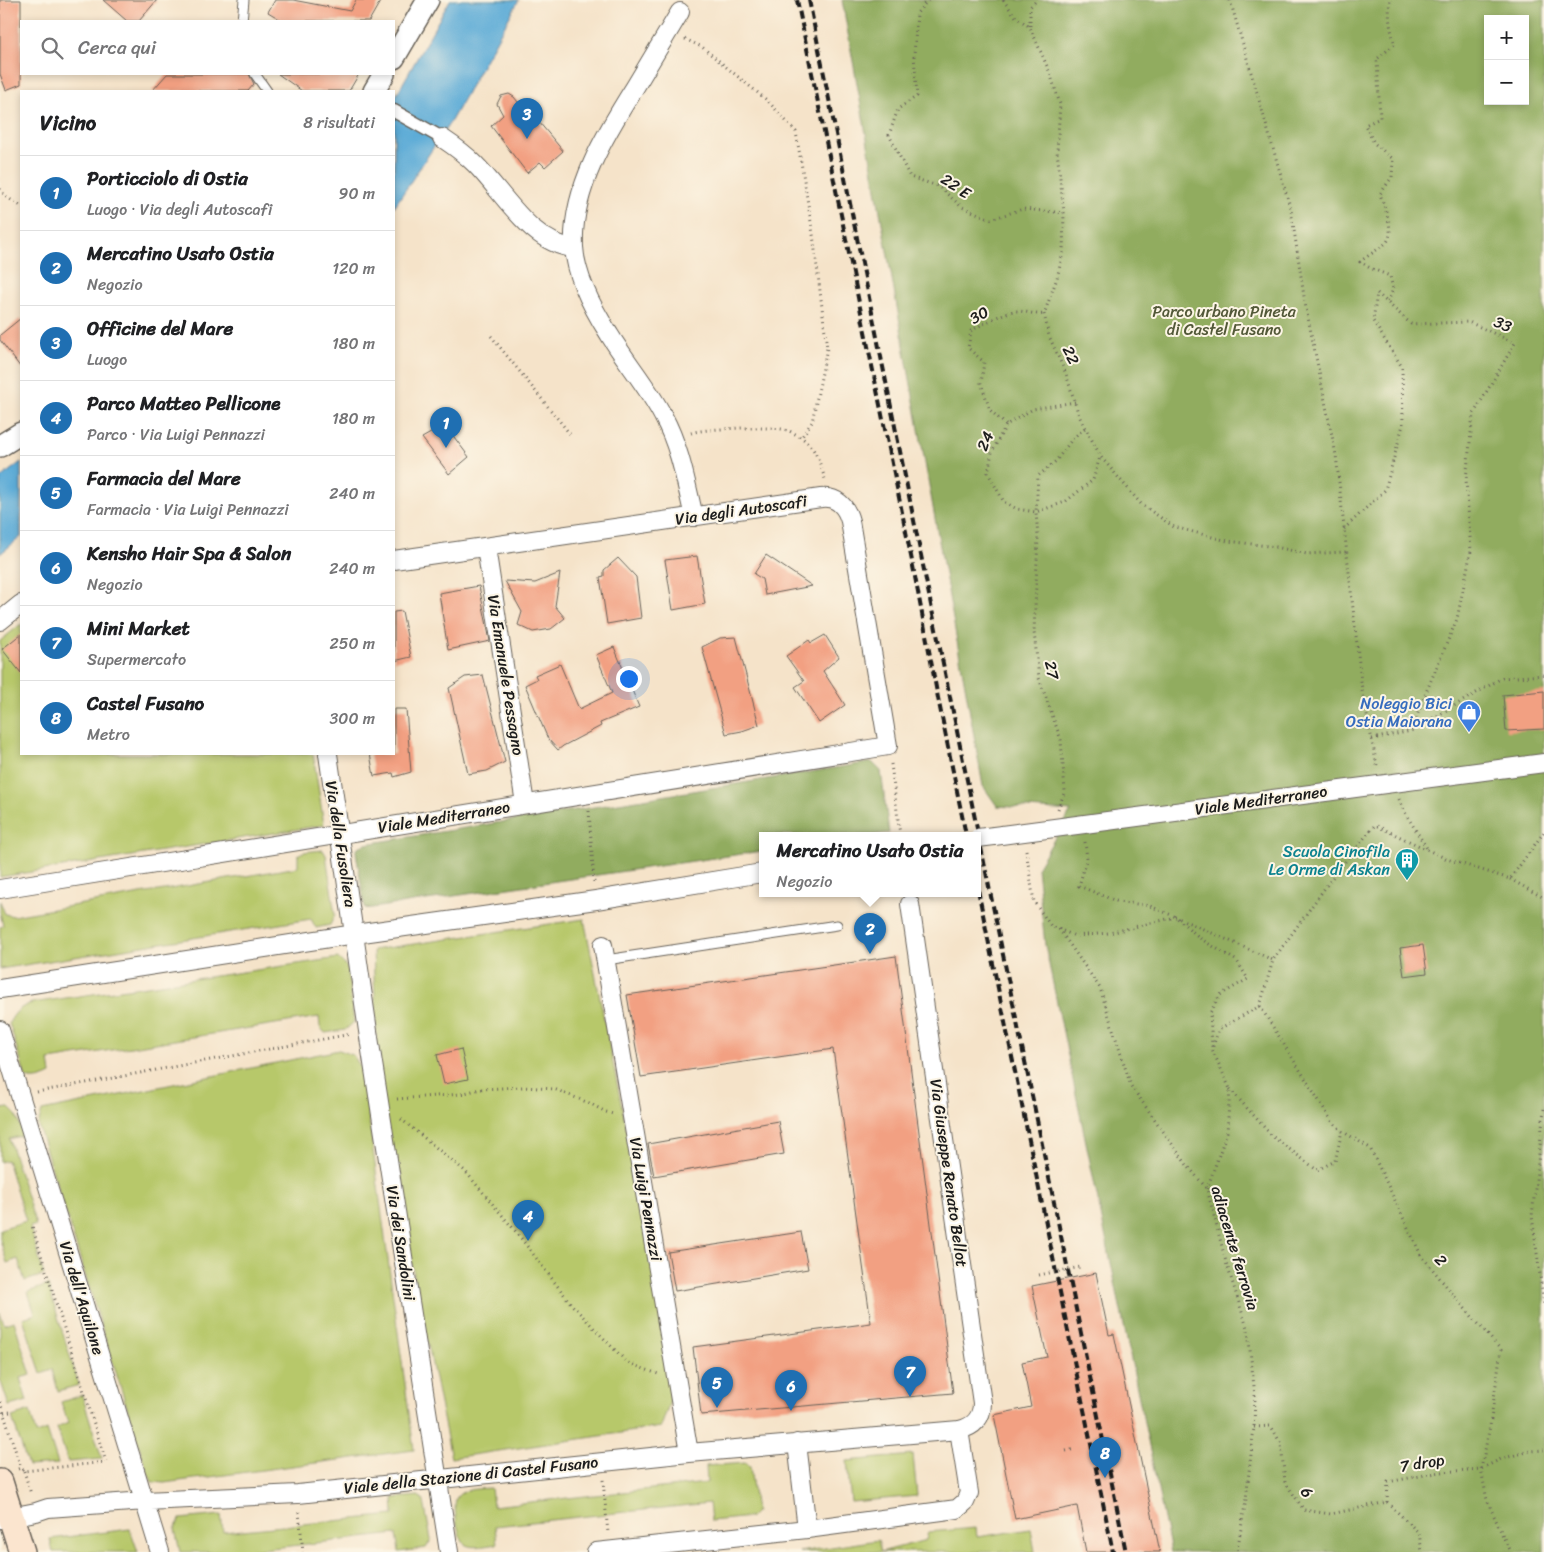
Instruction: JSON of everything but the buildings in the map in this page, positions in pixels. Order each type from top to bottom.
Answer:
[{"type":"main road","points":[[7,1476],[5,1518],[22,1552]]},
{"type":"street","points":[[395,56],[428,0]]},
{"type":"street","points":[[680,12],[606,134],[598,151],[579,200],[575,220],[574,248],[583,282],[596,312],[611,338],[659,408],[675,445],[694,517]]},
{"type":"street","points":[[375,90],[383,75]]},
{"type":"street","points":[[395,112],[442,138],[465,155],[539,234],[555,244],[574,248]]},
{"type":"street","points":[[0,446],[20,434]]},
{"type":"street","name":"Via degli Autoscafi","points":[[395,560],[831,498],[840,503],[848,515],[888,746]]},
{"type":"street","name":"Via Emanuele Pessagno","points":[[486,547],[525,804]]},
{"type":"street","points":[[0,621],[20,605]]},
{"type":"street","name":"Viale Mediterraneo","points":[[0,889],[888,746]]},
{"type":"street","name":"Via della Fusoliera","points":[[328,755],[355,934]]},
{"type":"street","name":"Viale Mediterraneo","points":[[986,837],[1544,762]]},
{"type":"street","points":[[0,989],[355,934],[596,900],[759,873]]},
{"type":"street","name":"Via Giuseppe Renato Bellot","points":[[910,904],[982,1403],[980,1416],[977,1420],[969,1427],[960,1430]]},
{"type":"street","name":"Via dei Sandolini","points":[[355,934],[368,1031],[449,1552]]},
{"type":"street","name":"Via Luigi Pennazzi","points":[[605,953],[689,1452]]},
{"type":"street","name":"Via dell'Aquilone","points":[[0,1030],[3,1051],[19,1095],[160,1552]]},
{"type":"street","points":[[603,1551],[807,1529],[957,1508],[965,1502],[969,1493],[960,1430]]},
{"type":"street","name":"Viale della Stazione di Castel Fusano","points":[[5,1518],[48,1508],[145,1501],[298,1494],[689,1452],[960,1430]]},
{"type":"street","points":[[797,1443],[807,1529]]},
{"type":"lane","points":[[242,20],[244,0]]},
{"type":"lane","points":[[256,75],[266,90]]},
{"type":"lane","points":[[605,953],[837,926]]},
{"type":"path","name":"22 E","points":[[928,0],[916,13],[914,55],[917,96],[898,109],[889,135],[910,177],[938,186],[962,207],[991,219],[1023,209],[1064,214]]},
{"type":"path","points":[[1004,0],[1016,17],[1030,27]]},
{"type":"path","points":[[1037,0],[1030,7],[1030,27],[1050,73],[1060,104],[1057,151],[1064,214],[1063,253],[1057,278],[1044,314]]},
{"type":"path","points":[[1230,0],[1291,210],[1305,303],[1336,455],[1362,690],[1372,739],[1386,784],[1429,850]]},
{"type":"path","points":[[1344,529],[1384,490],[1403,425],[1402,367],[1373,321],[1377,293],[1388,302],[1393,289],[1390,276],[1360,262],[1387,242],[1391,231],[1380,194],[1392,177],[1393,159],[1374,143],[1365,125],[1380,118],[1377,60],[1394,44],[1391,32],[1390,0]]},
{"type":"path","points":[[664,38],[683,39],[702,47],[768,102],[796,132],[813,234],[827,348],[812,422],[801,438]]},
{"type":"path","points":[[0,189],[6,197],[20,205]]},
{"type":"path","name":"33","points":[[1388,302],[1410,324],[1469,322],[1516,343],[1473,415],[1466,479],[1471,551],[1458,619],[1411,731]]},
{"type":"path","name":"30","points":[[1006,426],[990,410],[981,383],[984,362],[968,348],[971,331],[991,320],[1014,311],[1038,315],[1044,314]]},
{"type":"path","name":"22","points":[[1044,314],[1049,336],[1066,374],[1074,402],[1085,428],[1100,457],[1141,504],[1174,527],[1228,541],[1276,547],[1306,554],[1347,552]]},
{"type":"path","points":[[491,336],[570,434]]},
{"type":"path","name":"24","points":[[1036,512],[1017,509],[1004,502],[988,473],[992,452],[1006,426],[1033,409],[1074,402]]},
{"type":"path","points":[[675,445],[683,436],[708,430],[754,428],[787,430],[807,442],[819,459],[831,498]]},
{"type":"path","name":"27","points":[[1050,828],[1065,791],[1061,740],[1039,678],[1034,632],[1038,545],[1036,512],[1038,476],[1056,461],[1073,438],[1085,428]]},
{"type":"path","points":[[1036,512],[1065,502],[1093,480],[1100,457]]},
{"type":"path","points":[[1372,739],[1411,731],[1502,678],[1544,676]]},
{"type":"path","points":[[892,774],[900,832]]},
{"type":"path","points":[[588,794],[596,900]]},
{"type":"path","points":[[1082,824],[1087,858],[1079,886],[1116,901],[1150,906],[1273,960]]},
{"type":"path","points":[[1212,1048],[1219,1028],[1260,1006],[1273,960],[1336,874],[1375,825],[1447,859],[1510,879],[1544,898]]},
{"type":"path","name":"adiacente ferrovia","points":[[1024,832],[1034,902],[1051,926],[1059,929],[1100,988],[1131,1086],[1187,1165],[1207,1188],[1226,1262],[1248,1332],[1255,1396],[1254,1426],[1246,1499],[1237,1552]]},
{"type":"path","points":[[1510,879],[1544,832]]},
{"type":"path","points":[[1059,929],[1075,936],[1109,933],[1176,917]]},
{"type":"path","points":[[1176,917],[1201,940],[1237,961],[1248,979],[1220,995],[1210,1014],[1212,1048],[1230,1089],[1272,1136],[1317,1170],[1334,1161],[1342,1131]]},
{"type":"path","name":"2","points":[[1260,1006],[1331,1120],[1342,1131],[1370,1148],[1421,1255],[1501,1350],[1490,1426],[1481,1469],[1487,1500],[1510,1552]]},
{"type":"path","points":[[19,1095],[368,1031]]},
{"type":"path","points":[[379,1101],[461,1094],[480,1089],[522,1087],[554,1090],[589,1103],[606,1112],[633,1120]]},
{"type":"path","points":[[1207,1188],[1227,1132],[1230,1089]]},
{"type":"path","points":[[379,1101],[465,1171],[517,1233],[572,1305],[628,1363],[677,1381]]},
{"type":"path","points":[[1544,1110],[1532,1216],[1544,1305]]},
{"type":"path","points":[[7,1476],[22,1469],[106,1462],[47,1279],[32,1226]]},
{"type":"path","points":[[1039,1275],[1081,1267]]},
{"type":"path","points":[[0,1402],[36,1512]]},
{"type":"path","points":[[4,1413],[10,1412]]},
{"type":"path","name":"6","points":[[1254,1426],[1271,1426],[1281,1444],[1285,1482],[1304,1510],[1331,1514],[1386,1502]]},
{"type":"path","points":[[1066,1450],[1075,1448]]},
{"type":"path","points":[[1481,1469],[1501,1459],[1530,1451],[1544,1450]]},
{"type":"path","points":[[601,1462],[603,1551]]},
{"type":"path","name":"7 drop","points":[[1386,1502],[1388,1482],[1441,1472],[1481,1469]]},
{"type":"path","points":[[298,1494],[303,1552]]},
{"type":"path","points":[[1386,1502],[1419,1533],[1422,1552]]},
{"type":"green space","name":"Parco urbano Pineta di Castel Fusano","points":[[842,0],[1544,0],[1544,1552],[1171,1552],[1045,945],[1037,868],[1071,811],[997,806],[983,786]]},
{"type":"green space","points":[[20,625],[20,755],[313,755],[324,825],[0,877],[0,641]]},
{"type":"green space","points":[[872,762],[881,771],[889,832],[759,832],[759,851],[365,909],[356,852],[358,847],[366,844]]},
{"type":"green space","points":[[323,850],[326,855],[335,915],[330,925],[316,928],[311,919],[0,969],[0,927],[3,926],[0,901],[5,914],[13,916],[298,867],[298,855],[303,852]]},
{"type":"green space","points":[[584,919],[677,1381],[661,1427],[451,1458],[379,1101],[373,950]]},
{"type":"green space","points":[[338,958],[347,967],[354,1022],[345,1030],[325,1033],[320,1027],[319,1017],[49,1060],[51,1074],[42,1078],[32,1079],[26,1078],[9,1023],[18,1010],[32,1003]]},
{"type":"green space","points":[[339,1050],[353,1055],[362,1069],[414,1450],[164,1483],[152,1482],[38,1125],[42,1111]]},
{"type":"green space","points":[[9,1108],[16,1115],[24,1135],[9,1139],[36,1225],[30,1227],[44,1275],[25,1281],[18,1259],[7,1263],[0,1239],[0,1229],[26,1221],[7,1160],[0,1162],[0,1109]]},
{"type":"green space","points":[[48,1285],[79,1385],[58,1391],[52,1369],[41,1373],[23,1318],[35,1314],[28,1292]]},
{"type":"green space","points":[[0,1313],[4,1324],[14,1321],[31,1375],[20,1378],[27,1401],[9,1406],[0,1379]]},
{"type":"green space","points":[[82,1395],[102,1459],[68,1462],[57,1428],[68,1423],[61,1402]]},
{"type":"green space","points":[[30,1411],[36,1434],[47,1430],[58,1464],[28,1466],[12,1417]]},
{"type":"green space","points":[[913,1455],[917,1496],[851,1502],[847,1461]]},
{"type":"green space","points":[[745,1463],[750,1467],[756,1512],[751,1517],[711,1521],[709,1503],[495,1526],[497,1544],[477,1547],[466,1545],[458,1530],[455,1507],[457,1497],[468,1490],[491,1488],[493,1506],[707,1483],[706,1466]]},
{"type":"green space","points":[[419,1496],[424,1502],[431,1540],[426,1548],[399,1552],[396,1534],[237,1552],[180,1552],[175,1529],[180,1519],[221,1515],[223,1532],[394,1515],[393,1498]]},
{"type":"green space","points":[[976,1528],[977,1537],[1031,1529],[1035,1552],[881,1552],[926,1540],[928,1532]]},
{"type":"green space","points":[[130,1529],[138,1552],[53,1552],[50,1539]]},
{"type":"green space","points":[[878,1540],[881,1552],[799,1552]]},
{"type":"water","points":[[450,0],[519,0],[451,121],[395,205],[395,97]]},
{"type":"water","points":[[20,463],[20,538],[0,554],[0,478]]},
{"type":"railway","points":[[797,0],[965,832]]},
{"type":"railway","points":[[809,0],[978,832]]},
{"type":"railway","points":[[981,848],[1126,1552]]},
{"type":"railway","points":[[979,897],[1113,1552]]},
{"type":"place","name":"Officine del Mare","points":[[527,139]]},
{"type":"place","name":"Porticciolo di Ostia","points":[[446,448]]},
{"type":"place","name":"Noleggio Bici Ostia Maiorana","points":[[1469,733]]},
{"type":"place","name":"Scuola Cinofila Le Orme di Askan","points":[[1407,881]]},
{"type":"place","name":"Mercatino Usato Ostia","points":[[870,954]]},
{"type":"place","name":"Parco Matteo Pellicone","points":[[528,1241]]},
{"type":"place","name":"Mini Market","points":[[910,1397]]},
{"type":"place","name":"Farmacia del Mare","points":[[717,1408]]},
{"type":"place","name":"Kensho Hair Spa & Salon","points":[[791,1411]]},
{"type":"place","name":"Castel Fusano","points":[[1105,1478]]}]
